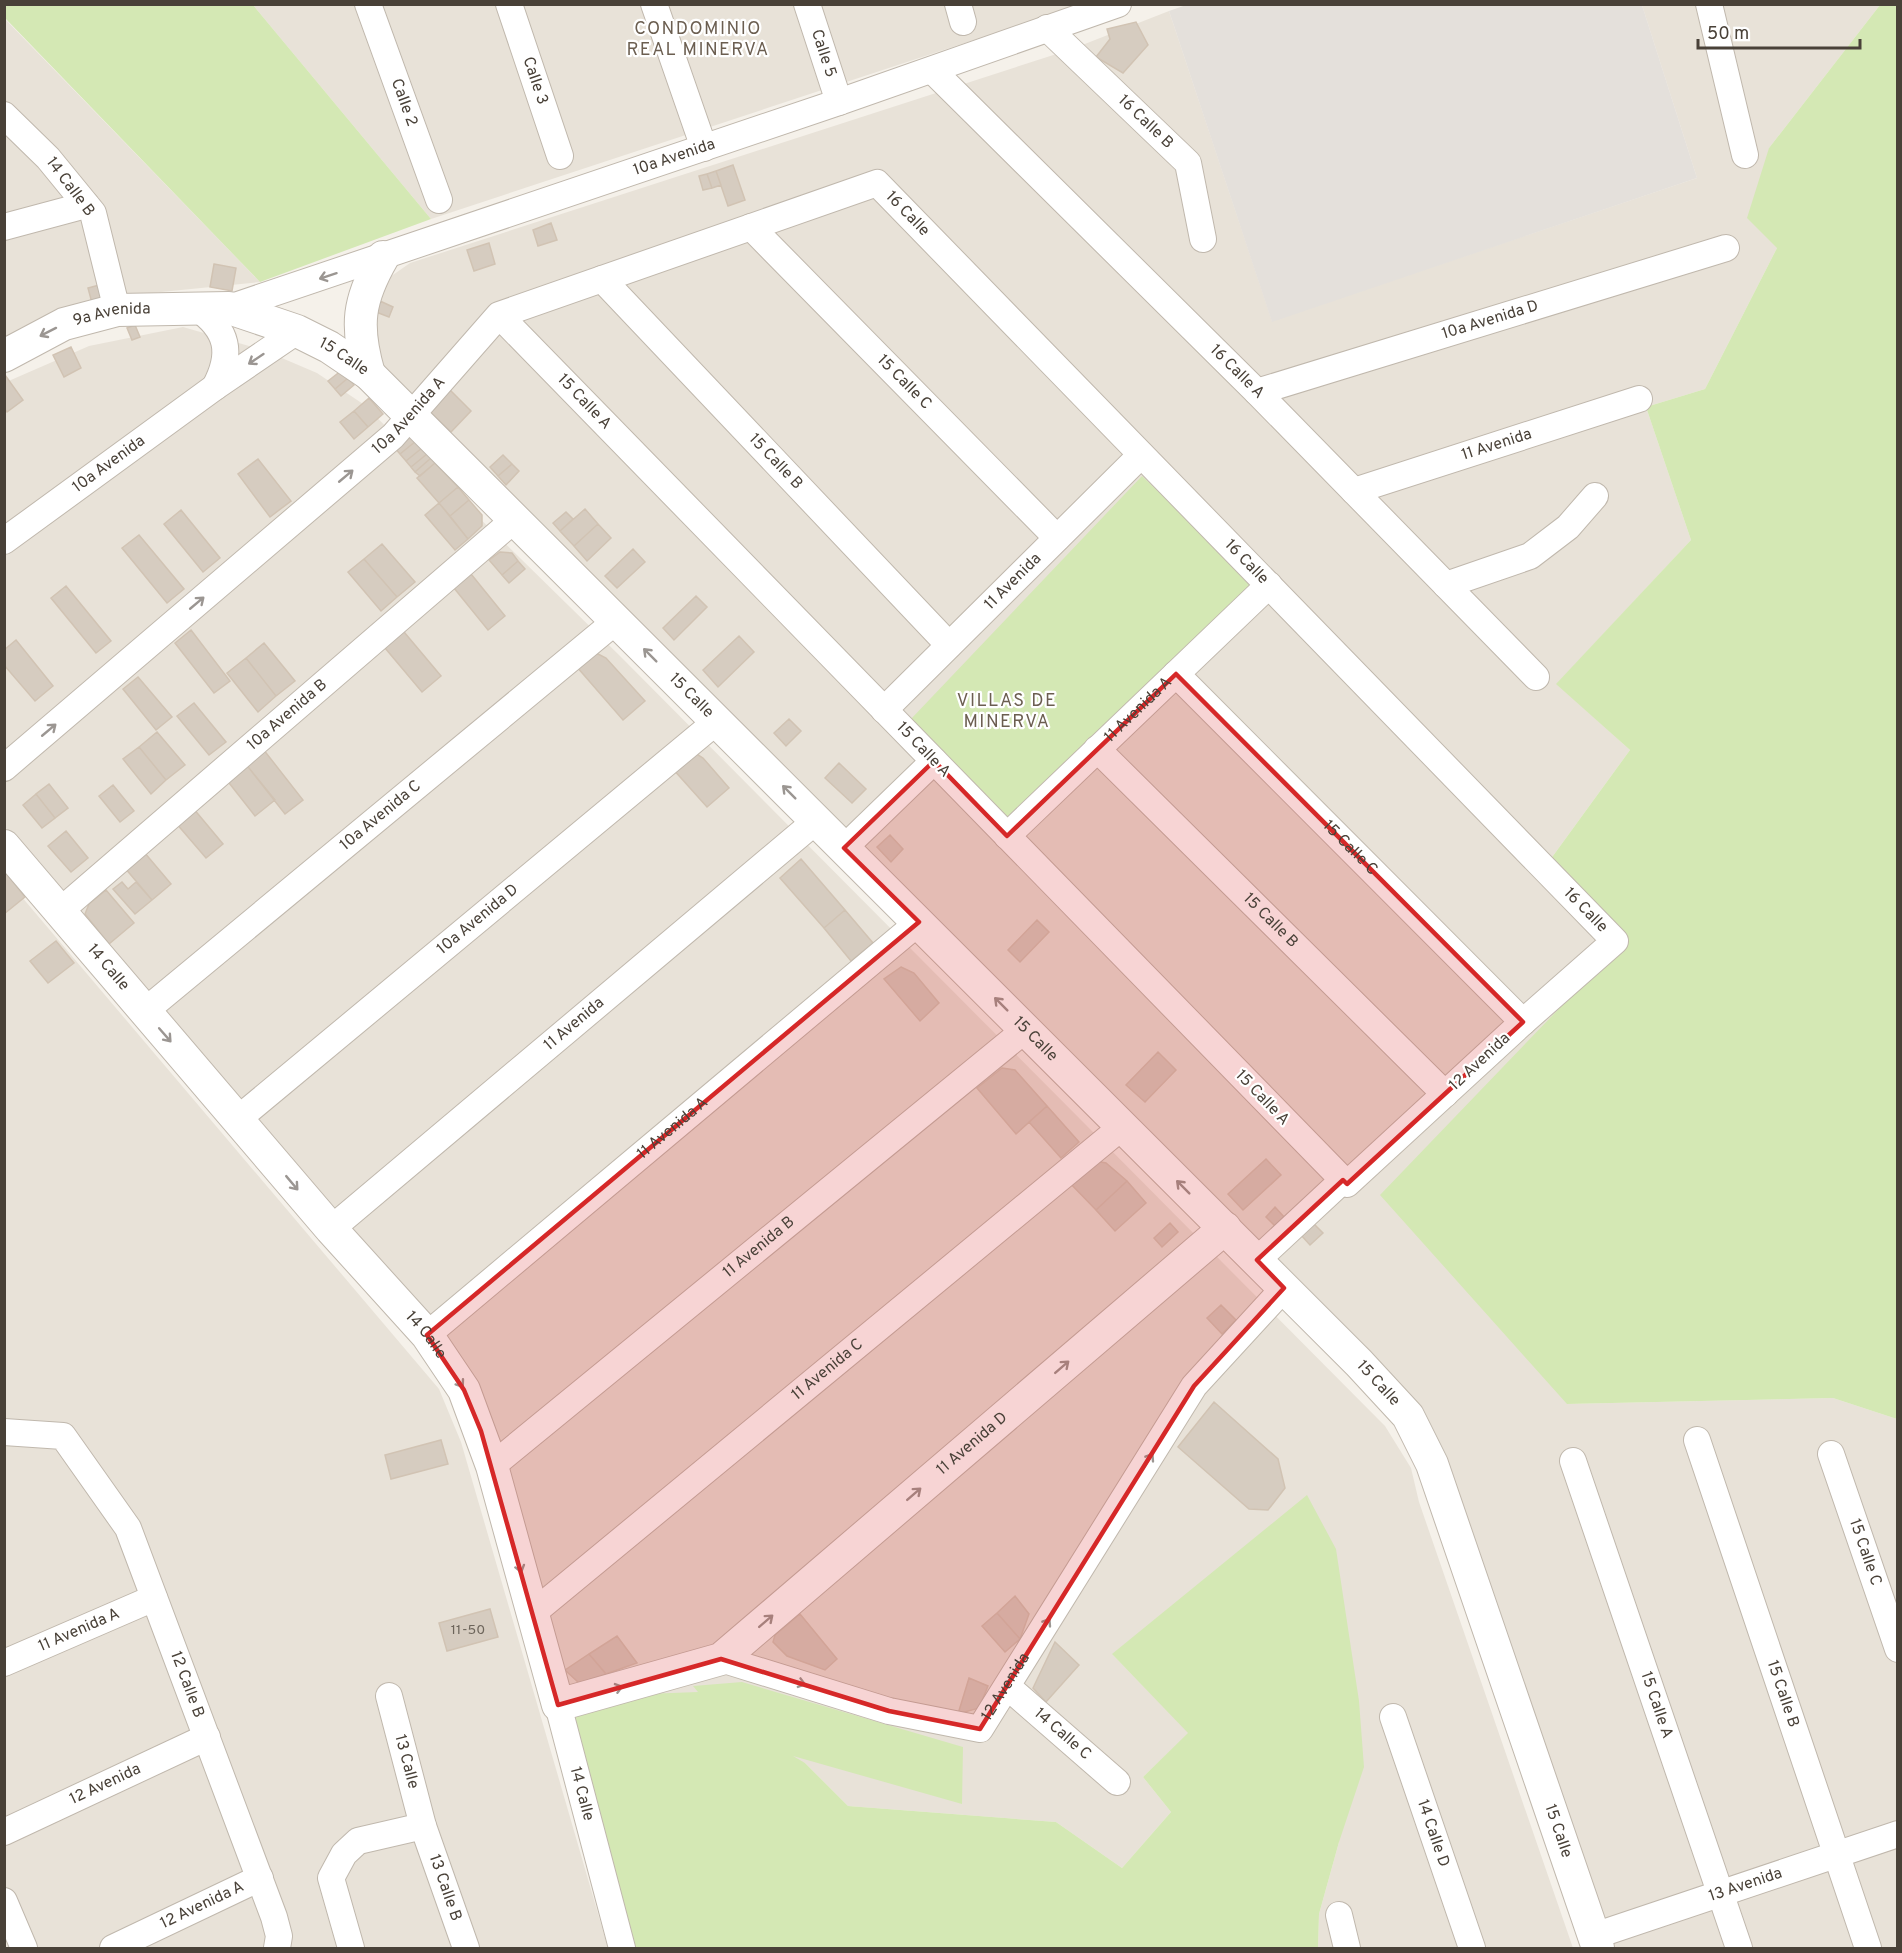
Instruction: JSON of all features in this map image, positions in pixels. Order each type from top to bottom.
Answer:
[{"type":"street","points":[[351,4],[380,39]]},
{"type":"street","name":"Calle 2","points":[[368,4],[439,200]]},
{"type":"street","name":"Calle 3","points":[[509,4],[560,156]]},
{"type":"street","points":[[654,4],[711,146]]},
{"type":"street","points":[[671,4],[711,146]]},
{"type":"street","name":"Calle 5","points":[[807,4],[839,102]]},
{"type":"street","name":"10a Avenida","points":[[229,308],[711,146],[1118,4]]},
{"type":"street","points":[[1709,4],[1745,155]]},
{"type":"street","name":"16 Calle B","points":[[1047,28],[1188,164],[1203,239]]},
{"type":"street","name":"16 Calle A","points":[[932,70],[1257,392],[1536,677]]},
{"type":"street","name":"14 Calle B","points":[[10,128],[48,158],[93,213],[117,309]]},
{"type":"street","name":"10a Avenida A","points":[[4,768],[393,436],[499,315],[877,183]]},
{"type":"street","name":"16 Calle","points":[[877,183],[1615,941]]},
{"type":"street","points":[[4,227],[86,205]]},
{"type":"street","name":"15 Calle C","points":[[751,227],[1057,538]]},
{"type":"street","name":"10a Avenida D","points":[[1257,392],[1726,248]]},
{"type":"street","points":[[369,374],[360,344],[360,313],[368,284],[383,257]]},
{"type":"street","name":"15 Calle B","points":[[602,279],[949,645]]},
{"type":"street","points":[[197,308],[212,319],[222,334],[226,352],[224,370],[215,387]]},
{"type":"street","name":"9a Avenida","points":[[4,356],[64,324],[117,309],[229,308]]},
{"type":"street","name":"15 Calle","points":[[229,308],[297,332],[329,347],[369,374],[1257,1260],[1408,1416],[1432,1464],[1596,1942]]},
{"type":"street","name":"15 Calle A","points":[[499,315],[1345,1182]]},
{"type":"street","name":"10a Avenida","points":[[4,540],[215,387],[297,332]]},
{"type":"street","name":"11 Avenida","points":[[1354,491],[1639,399]]},
{"type":"street","name":"11 Avenida","points":[[884,710],[1141,454]]},
{"type":"street","points":[[1446,585],[1530,556],[1568,527],[1594,496]]},
{"type":"street","name":"10a Avenida B","points":[[60,912],[515,519]]},
{"type":"street","name":"11 Avenida A","points":[[1006,836],[1269,585]]},
{"type":"street","name":"10a Avenida C","points":[[145,1011],[616,621]]},
{"type":"street","name":"15 Calle C","points":[[1176,674],[1523,1022]]},
{"type":"street","name":"10a Avenida D","points":[[238,1119],[717,721]]},
{"type":"street","name":"15 Calle B","points":[[1097,749],[1445,1094]]},
{"type":"street","points":[[844,848],[934,761]]},
{"type":"street","name":"11 Avenida","points":[[331,1229],[817,820]]},
{"type":"street","name":"14 Calle","points":[[4,846],[331,1229],[427,1335],[464,1390],[492,1466],[622,1948]]},
{"type":"street","name":"11 Avenida A","points":[[427,1335],[919,922]]},
{"type":"street","name":"12 Avenida","points":[[1257,1260],[1615,941]]},
{"type":"street","name":"11 Avenida B","points":[[492,1466],[1026,1029]]},
{"type":"street","name":"11 Avenida C","points":[[533,1613],[1123,1126]]},
{"type":"street","name":"11 Avenida D","points":[[721,1659],[1224,1228]]},
{"type":"street","name":"12 Avenida","points":[[721,1659],[889,1711],[980,1729],[1194,1386],[1284,1288]]},
{"type":"street","name":"12 Calle B","points":[[4,1432],[63,1436],[128,1528],[274,1917],[279,1936],[277,1948]]},
{"type":"street","name":"15 Calle B","points":[[1697,1440],[1868,1948]]},
{"type":"street","name":"15 Calle C","points":[[1831,1454],[1898,1649]]},
{"type":"street","name":"15 Calle A","points":[[1573,1461],[1739,1948]]},
{"type":"street","name":"11 Avenida A","points":[[4,1663],[154,1598]]},
{"type":"street","points":[[558,1705],[721,1659]]},
{"type":"street","name":"14 Calle C","points":[[1008,1687],[1117,1782]]},
{"type":"street","name":"13 Calle","points":[[389,1696],[423,1826]]},
{"type":"street","name":"14 Calle D","points":[[1393,1717],[1472,1948]]},
{"type":"street","name":"12 Avenida","points":[[4,1832],[207,1737]]},
{"type":"street","points":[[351,1948],[330,1878],[344,1854],[358,1841],[423,1826]]},
{"type":"street","name":"13 Calle B","points":[[423,1826],[466,1948]]},
{"type":"street","name":"13 Avenida","points":[[1596,1942],[1720,1894],[1898,1834]]},
{"type":"street","name":"12 Avenida A","points":[[113,1948],[260,1878]]},
{"type":"street","points":[[4,1901],[24,1948]]},
{"type":"street","points":[[1339,1916],[1347,1948]]},
{"type":"highlighted area","points":[[1176,674],[1523,1022],[1347,1184],[1343,1180],[1257,1260],[1284,1288],[1194,1386],[980,1729],[889,1711],[721,1659],[558,1705],[481,1431],[464,1390],[427,1335],[919,922],[844,848],[934,761],[1007,836]]},
{"type":"shaded area","points":[[1189,4],[1642,5],[1697,178],[1272,322],[1169,11]]},
{"type":"shaded area","points":[[253,5],[1080,5],[431,219]]},
{"type":"shaded area","points":[[1642,5],[1880,5],[1769,148],[1777,248],[1705,389],[1646,407],[1691,540],[1557,684],[1630,750],[1542,871],[1623,942],[1567,1404],[1833,1398],[1897,1419],[1897,1948],[1611,1948],[1443,1471],[376,364],[368,323],[390,277],[410,263],[1072,49],[1169,11],[1272,321],[1697,178]]},
{"type":"shaded area","points":[[4,18],[260,282],[121,296],[55,313],[5,338]]},
{"type":"shaded area","points":[[183,327],[263,350],[317,373],[363,404],[619,655],[1385,1426],[1411,1468],[1419,1502],[1573,1948],[1318,1948],[1319,1914],[1339,1842],[1112,1654],[1189,1733],[1143,1777],[1171,1812],[1122,1868],[1056,1822],[848,1806],[805,1763],[568,1718],[495,1435],[411,1308],[5,827],[4,383],[89,346]]},
{"type":"shaded area","points":[[4,876],[439,1389],[461,1442],[608,1948],[5,1948]]},
{"type":"green space","points":[[5,4],[253,5],[431,219],[260,282],[5,18]]},
{"type":"green space","points":[[1880,5],[1897,5],[1897,1419],[1833,1398],[1567,1404],[1380,1195],[1623,942],[1542,871],[1630,750],[1556,684],[1691,540],[1646,407],[1705,389],[1777,248],[1747,218],[1769,148]]},
{"type":"green space","points":[[1142,476],[1257,586],[1015,824],[911,719]]},
{"type":"green space","points":[[1307,1495],[1336,1549],[1359,1701],[1364,1767],[1339,1842],[1319,1914],[1318,1948],[629,1948],[568,1718],[592,1696],[698,1692],[693,1686],[742,1682],[963,1747],[962,1804],[793,1756],[805,1763],[848,1806],[1056,1822],[1122,1868],[1171,1812],[1143,1777],[1188,1733],[1112,1654]]},
{"type":"building","points":[[1136,22],[1148,45],[1123,73],[1096,57],[1110,39],[1107,29]]},
{"type":"building","points":[[733,165],[745,200],[728,206],[716,171]]},
{"type":"building","points":[[716,171],[721,185],[712,188],[707,174]]},
{"type":"building","points":[[707,174],[712,188],[703,190],[699,176]]},
{"type":"building","points":[[551,223],[557,240],[538,246],[533,230]]},
{"type":"building","points":[[489,243],[495,264],[474,271],[467,250]]},
{"type":"building","points":[[214,264],[236,268],[232,291],[210,287]]},
{"type":"building","points":[[103,284],[107,300],[92,303],[88,288]]},
{"type":"building","points":[[380,301],[393,307],[389,317],[376,312]]},
{"type":"building","points":[[135,325],[140,337],[132,340],[127,328]]},
{"type":"building","points":[[71,347],[81,368],[64,377],[53,355]]},
{"type":"building","points":[[342,370],[348,378],[335,389],[328,381]]},
{"type":"building","points":[[5,375],[23,400],[7,412],[4,408]]},
{"type":"building","points":[[348,378],[354,385],[341,396],[335,389]]},
{"type":"building","points":[[446,386],[471,411],[451,432],[425,407]]},
{"type":"building","points":[[369,398],[383,414],[368,427],[354,411]]},
{"type":"building","points":[[354,411],[368,427],[354,439],[340,422]]},
{"type":"building","points":[[410,434],[416,441],[400,454],[394,447]]},
{"type":"building","points":[[416,441],[422,448],[406,461],[400,454]]},
{"type":"building","points":[[422,448],[427,454],[411,467],[406,461]]},
{"type":"building","points":[[427,454],[431,458],[415,472],[411,467]]},
{"type":"building","points":[[503,455],[512,464],[498,476],[490,467]]},
{"type":"building","points":[[431,458],[435,463],[420,476],[415,472]]},
{"type":"building","points":[[258,459],[291,501],[270,517],[238,474]]},
{"type":"building","points":[[435,463],[458,487],[439,503],[417,478]]},
{"type":"building","points":[[512,464],[519,471],[506,485],[498,476]]},
{"type":"building","points":[[458,487],[469,500],[450,516],[439,503]]},
{"type":"building","points":[[469,500],[482,515],[482,526],[468,539],[450,516]]},
{"type":"building","points":[[439,503],[468,539],[455,550],[425,515]]},
{"type":"building","points":[[585,509],[598,524],[574,546],[560,531]]},
{"type":"building","points":[[181,510],[220,558],[203,572],[164,524]]},
{"type":"building","points":[[566,512],[573,519],[560,531],[553,523]]},
{"type":"building","points":[[598,524],[611,538],[587,561],[574,546]]},
{"type":"building","points":[[139,535],[184,589],[167,603],[122,548]]},
{"type":"building","points":[[382,544],[415,582],[397,597],[364,559]]},
{"type":"building","points":[[633,549],[645,562],[617,588],[605,576]]},
{"type":"building","points":[[500,552],[512,553],[518,561],[502,575],[489,560]]},
{"type":"building","points":[[364,559],[397,597],[381,611],[348,572]]},
{"type":"building","points":[[518,561],[525,569],[509,583],[502,575]]},
{"type":"building","points":[[471,574],[505,616],[488,630],[454,588]]},
{"type":"building","points":[[66,586],[111,641],[96,653],[51,598]]},
{"type":"building","points":[[696,596],[707,607],[674,640],[663,628]]},
{"type":"building","points":[[399,626],[441,676],[422,692],[380,642]]},
{"type":"building","points":[[191,630],[230,681],[214,693],[175,643]]},
{"type":"building","points":[[739,636],[754,652],[718,687],[703,670]]},
{"type":"building","points":[[16,640],[53,686],[35,701],[4,665],[4,650]]},
{"type":"building","points":[[264,643],[295,681],[276,696],[246,658]]},
{"type":"building","points":[[598,654],[606,658],[645,701],[623,720],[577,667],[592,655]]},
{"type":"building","points":[[246,658],[276,696],[258,712],[227,673]]},
{"type":"building","points":[[138,677],[172,717],[156,730],[123,689]]},
{"type":"building","points":[[194,703],[226,742],[209,755],[177,716]]},
{"type":"building","points":[[789,719],[801,731],[786,746],[774,733]]},
{"type":"building","points":[[157,732],[185,765],[166,780],[139,747]]},
{"type":"building","points":[[139,747],[166,780],[151,794],[123,759]]},
{"type":"building","points":[[263,749],[303,800],[285,814],[245,763]]},
{"type":"building","points":[[695,753],[703,758],[729,788],[707,807],[673,769]]},
{"type":"building","points":[[245,763],[275,800],[255,816],[226,779]]},
{"type":"building","points":[[839,763],[866,789],[852,803],[825,778]]},
{"type":"building","points":[[49,784],[68,808],[55,818],[36,794]]},
{"type":"building","points":[[113,785],[134,811],[120,822],[99,796]]},
{"type":"building","points":[[36,794],[55,818],[42,828],[23,805]]},
{"type":"building","points":[[193,808],[223,844],[206,858],[176,823]]},
{"type":"building","points":[[66,831],[88,858],[71,872],[48,846]]},
{"type":"building","points":[[890,835],[903,849],[891,862],[877,847]]},
{"type":"building","points":[[144,852],[171,884],[152,900],[125,868]]},
{"type":"building","points":[[801,859],[845,910],[824,928],[780,878]]},
{"type":"building","points":[[6,873],[25,897],[4,914],[4,874]]},
{"type":"building","points":[[122,882],[128,889],[136,882],[152,900],[135,914],[113,889]]},
{"type":"building","points":[[106,890],[134,923],[109,944],[85,914],[89,904]]},
{"type":"building","points":[[845,910],[873,943],[851,961],[824,928]]},
{"type":"building","points":[[1037,920],[1049,932],[1020,962],[1008,950]]},
{"type":"building","points":[[56,941],[74,963],[48,983],[30,961]]},
{"type":"building","points":[[901,967],[914,973],[939,1003],[920,1021],[884,979]]},
{"type":"building","points":[[1158,1052],[1176,1070],[1145,1102],[1126,1085]]},
{"type":"building","points":[[1002,1068],[1015,1070],[1047,1106],[1016,1134],[977,1088]]},
{"type":"building","points":[[1047,1106],[1079,1142],[1061,1158],[1029,1122]]},
{"type":"building","points":[[1266,1159],[1281,1175],[1243,1210],[1228,1194]]},
{"type":"building","points":[[1096,1161],[1106,1163],[1127,1181],[1096,1210],[1068,1181]]},
{"type":"building","points":[[1127,1181],[1146,1203],[1115,1231],[1096,1210]]},
{"type":"building","points":[[1275,1207],[1285,1218],[1276,1227],[1266,1217]]},
{"type":"building","points":[[1312,1222],[1323,1233],[1310,1245],[1300,1234]]},
{"type":"building","points":[[1170,1223],[1178,1232],[1162,1247],[1154,1238]]},
{"type":"building","points":[[1221,1305],[1236,1320],[1222,1334],[1207,1318]]},
{"type":"building","points":[[1214,1402],[1278,1459],[1285,1488],[1268,1510],[1249,1509],[1178,1447]]},
{"type":"building","points":[[441,1440],[448,1464],[391,1479],[385,1455]]},
{"type":"building","points":[[1015,1596],[1029,1614],[1020,1639],[997,1613]]},
{"type":"building","points":[[490,1609],[498,1637],[447,1651],[439,1623]]},
{"type":"building","points":[[997,1613],[1020,1639],[1005,1652],[982,1626]]},
{"type":"building","points":[[800,1614],[837,1659],[825,1670],[787,1656],[773,1642],[775,1635]]},
{"type":"building","points":[[617,1636],[637,1663],[606,1674],[589,1654]]},
{"type":"building","points":[[1055,1642],[1079,1665],[1046,1702],[1033,1688]]},
{"type":"building","points":[[589,1654],[606,1674],[579,1683],[565,1670]]},
{"type":"building","points":[[969,1678],[988,1686],[979,1708],[958,1714]]},
{"type":"district","name":"CONDOMINIO REAL MINERVA","points":[[698,39]]},
{"type":"district","name":"VILLAS DE MINERVA","points":[[1007,711]]}]
